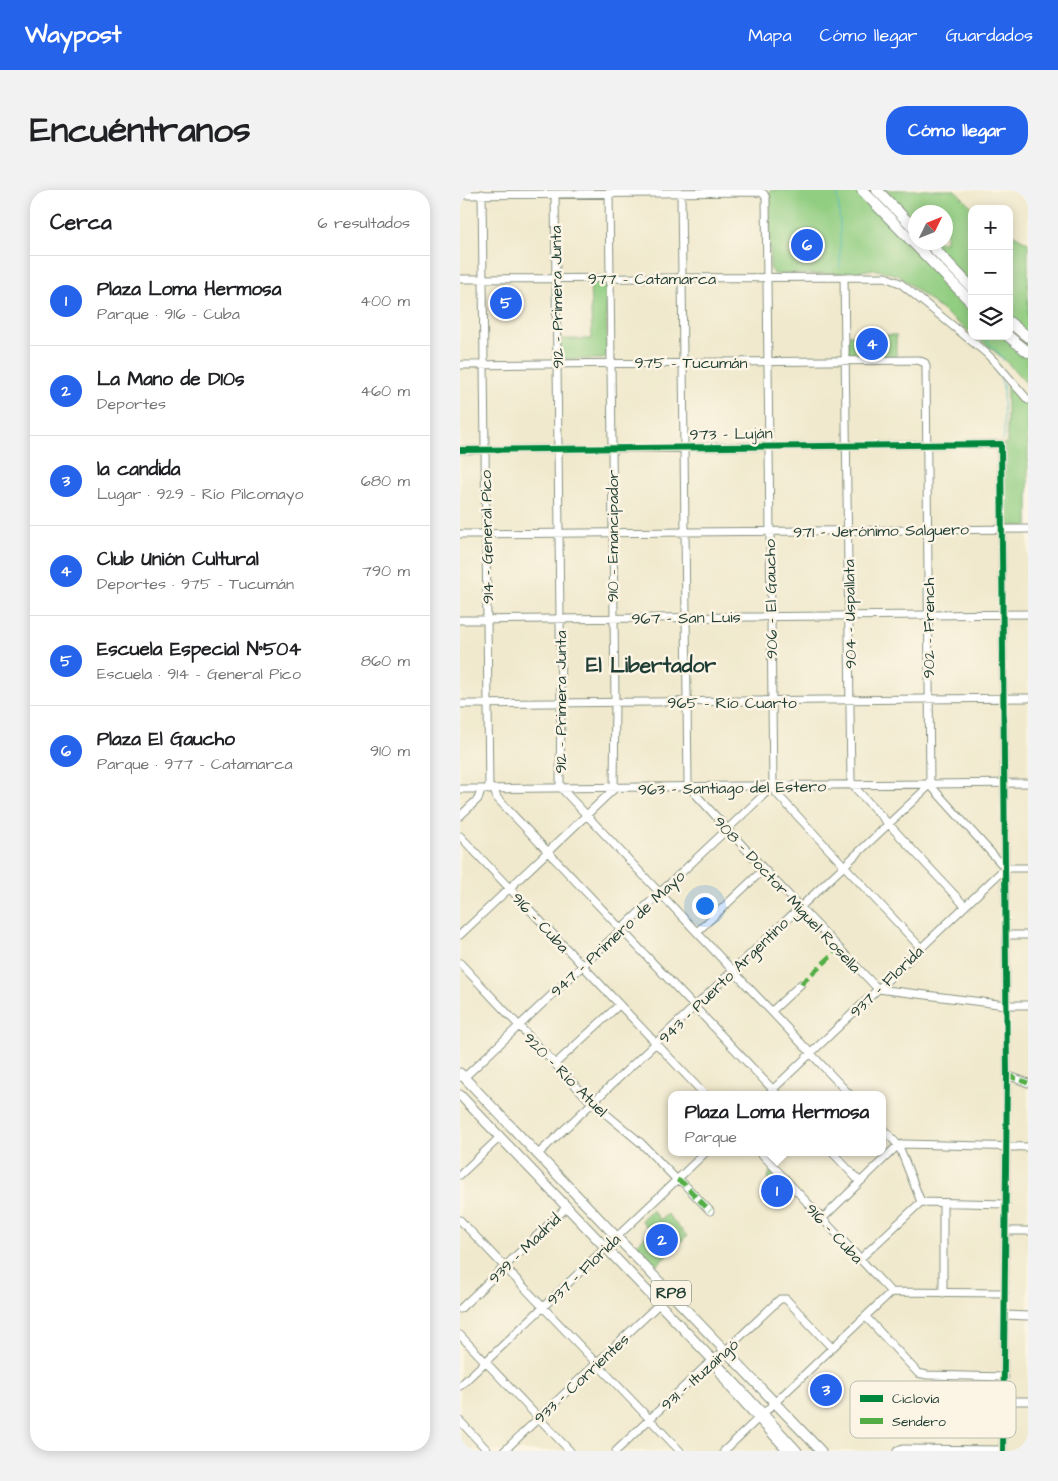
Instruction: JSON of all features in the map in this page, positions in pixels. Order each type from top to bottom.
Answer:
[{"type":"highway","points":[[862,190],[968,299]]},
{"type":"highway","points":[[877,190],[908,222]]},
{"type":"highway","points":[[936,250],[968,284]]},
{"type":"highway","points":[[1013,325],[1028,337]]},
{"type":"highway","points":[[1013,340],[1028,352]]},
{"type":"main road","name":"RP8","points":[[461,1076],[538,1154],[724,1351]]},
{"type":"main road","name":"RP8","points":[[460,1095],[712,1360],[760,1416],[797,1451]]},
{"type":"main road","points":[[724,1351],[741,1371],[751,1377],[821,1451]]},
{"type":"street","name":"906 - El Gaucho","points":[[681,193],[760,192],[766,198],[773,786]]},
{"type":"street","points":[[460,195],[681,193],[686,702],[689,787]]},
{"type":"street","name":"914 - General Pico","points":[[482,194],[488,704],[492,790]]},
{"type":"street","name":"912 - Primera Junta","points":[[555,194],[561,703],[560,784],[562,789],[586,815],[846,1091]]},
{"type":"street","name":"910 - Emancipador","points":[[609,194],[615,702],[614,789]]},
{"type":"street","name":"904 - Uspallata","points":[[844,277],[848,446],[851,778],[853,786]]},
{"type":"street","name":"977 - Catamarca","points":[[460,279],[885,277],[900,284],[991,357],[1028,400]]},
{"type":"street","name":"975 - Tucumán","points":[[460,365],[611,362],[922,361]]},
{"type":"street","name":"902 - French","points":[[922,361],[926,366],[930,785]]},
{"type":"street","name":"973 - Luján","points":[[460,450],[1001,444],[1001,529]]},
{"type":"street","points":[[1001,529],[1007,1075],[1005,1381]]},
{"type":"street","name":"971 - Jerónimo Salguero","points":[[460,534],[1028,529]]},
{"type":"street","name":"967 - San Luis","points":[[460,620],[1028,614]]},
{"type":"street","name":"965 - Río Cuarto","points":[[460,704],[1028,698]]},
{"type":"street","name":"963 - Santiago del Estero","points":[[460,790],[1028,783]]},
{"type":"street","points":[[930,785],[1006,868],[1028,868]]},
{"type":"street","name":"943 - Puerto Argentino","points":[[538,1154],[930,785]]},
{"type":"street","points":[[773,786],[844,866],[922,948]]},
{"type":"street","name":"947 - Primero de Mayo","points":[[461,1076],[468,1074],[773,786]]},
{"type":"street","points":[[853,786],[965,906]]},
{"type":"street","name":"908 - Doctor Miguel Rosella","points":[[689,787],[727,830],[878,989]]},
{"type":"street","points":[[460,935],[614,789]]},
{"type":"street","points":[[460,816],[478,798],[481,790]]},
{"type":"street","points":[[492,790],[497,798],[694,1007],[770,1091]]},
{"type":"street","name":"916 - Cuba","points":[[460,836],[701,1091]]},
{"type":"street","name":"937 - Florida","points":[[774,1091],[811,1053],[1006,868]]},
{"type":"street","points":[[697,932],[764,869]]},
{"type":"street","points":[[1006,935],[1028,935]]},
{"type":"street","name":"920 - Río Atuel","points":[[460,963],[592,1103],[641,1143],[710,1211]]},
{"type":"street","points":[[772,1011],[801,984]]},
{"type":"street","points":[[878,989],[1006,1005],[1028,1005]]},
{"type":"street","points":[[555,1064],[619,1005]]},
{"type":"street","points":[[1007,1075],[1028,1083]]},
{"type":"street","points":[[886,1132],[901,1145],[921,1202]]},
{"type":"street","points":[[460,1175],[500,1137]]},
{"type":"street","points":[[822,1219],[901,1145],[1028,1147]]},
{"type":"street","name":"937 - Florida","points":[[460,1386],[702,1156]]},
{"type":"street","name":"916 - Cuba","points":[[764,1156],[891,1292]]},
{"type":"street","points":[[836,1156],[860,1182]]},
{"type":"street","points":[[860,1259],[921,1202],[1006,1204]]},
{"type":"street","points":[[943,1203],[943,1293]]},
{"type":"street","name":"939 - Madrid","points":[[460,1309],[567,1207]]},
{"type":"street","points":[[460,1220],[680,1451]]},
{"type":"street","points":[[1006,1231],[1028,1231]]},
{"type":"street","points":[[724,1451],[891,1292],[1005,1293]]},
{"type":"street","name":"931 - Ituzaingó","points":[[616,1451],[712,1360],[783,1298],[832,1348]]},
{"type":"street","name":"933 - Corrientes","points":[[504,1451],[658,1304]]},
{"type":"street","points":[[866,1316],[918,1373],[927,1375],[1005,1377]]},
{"type":"street","points":[[1005,1316],[1028,1316]]},
{"type":"street","points":[[460,1336],[570,1451]]},
{"type":"street","points":[[760,1416],[787,1451]]},
{"type":"street","points":[[460,1421],[488,1451]]},
{"type":"street","points":[[897,1451],[903,1449],[1003,1450]]},
{"type":"green space","points":[[770,190],[955,190],[970,205],[968,205],[968,331],[898,275],[873,269],[845,274],[774,274],[770,268]]},
{"type":"green space","points":[[1013,234],[1028,243],[1028,385],[1004,359],[980,340],[1013,340]]},
{"type":"green space","points":[[590,282],[604,282],[606,285],[607,355],[602,359],[561,359],[560,339],[592,339]]},
{"type":"green space","points":[[848,335],[896,335],[896,357],[848,357]]},
{"type":"green space","points":[[1007,384],[1028,405],[1028,526],[1004,526],[1003,444],[1007,443]]},
{"type":"green space","points":[[770,1171],[793,1196],[779,1209],[765,1193]]},
{"type":"green space","points":[[652,1210],[660,1220],[667,1214],[687,1236],[657,1265],[637,1245],[650,1231],[641,1220]]},
{"type":"waterway","points":[[837,190],[840,223],[840,268]]},
{"type":"waterway","points":[[987,340],[1003,360]]},
{"type":"waterway","points":[[996,369],[1003,385],[1004,437],[1002,441]]},
{"type":"marked path","points":[[801,984],[839,949]]},
{"type":"marked path","points":[[1007,1075],[1028,1083]]},
{"type":"marked path","points":[[677,1180],[683,1183],[710,1211]]},
{"type":"cycle path","points":[[460,450],[1001,444],[1007,1075],[1004,1381]]},
{"type":"cycle path","points":[[1003,1438],[1003,1451]]},
{"type":"place","name":"Plaza El Gaucho","points":[[807,245]]},
{"type":"place","name":"Escuela Especial N°504","points":[[506,303]]},
{"type":"place","name":"Club Unión Cultural","points":[[872,344]]},
{"type":"place","name":"Plaza Loma Hermosa","points":[[777,1191]]},
{"type":"place","name":"La Mano de D10s","points":[[662,1240]]},
{"type":"place","name":"la candida","points":[[826,1390]]},
{"type":"district","name":"El Libertador","points":[[651,665]]}]
